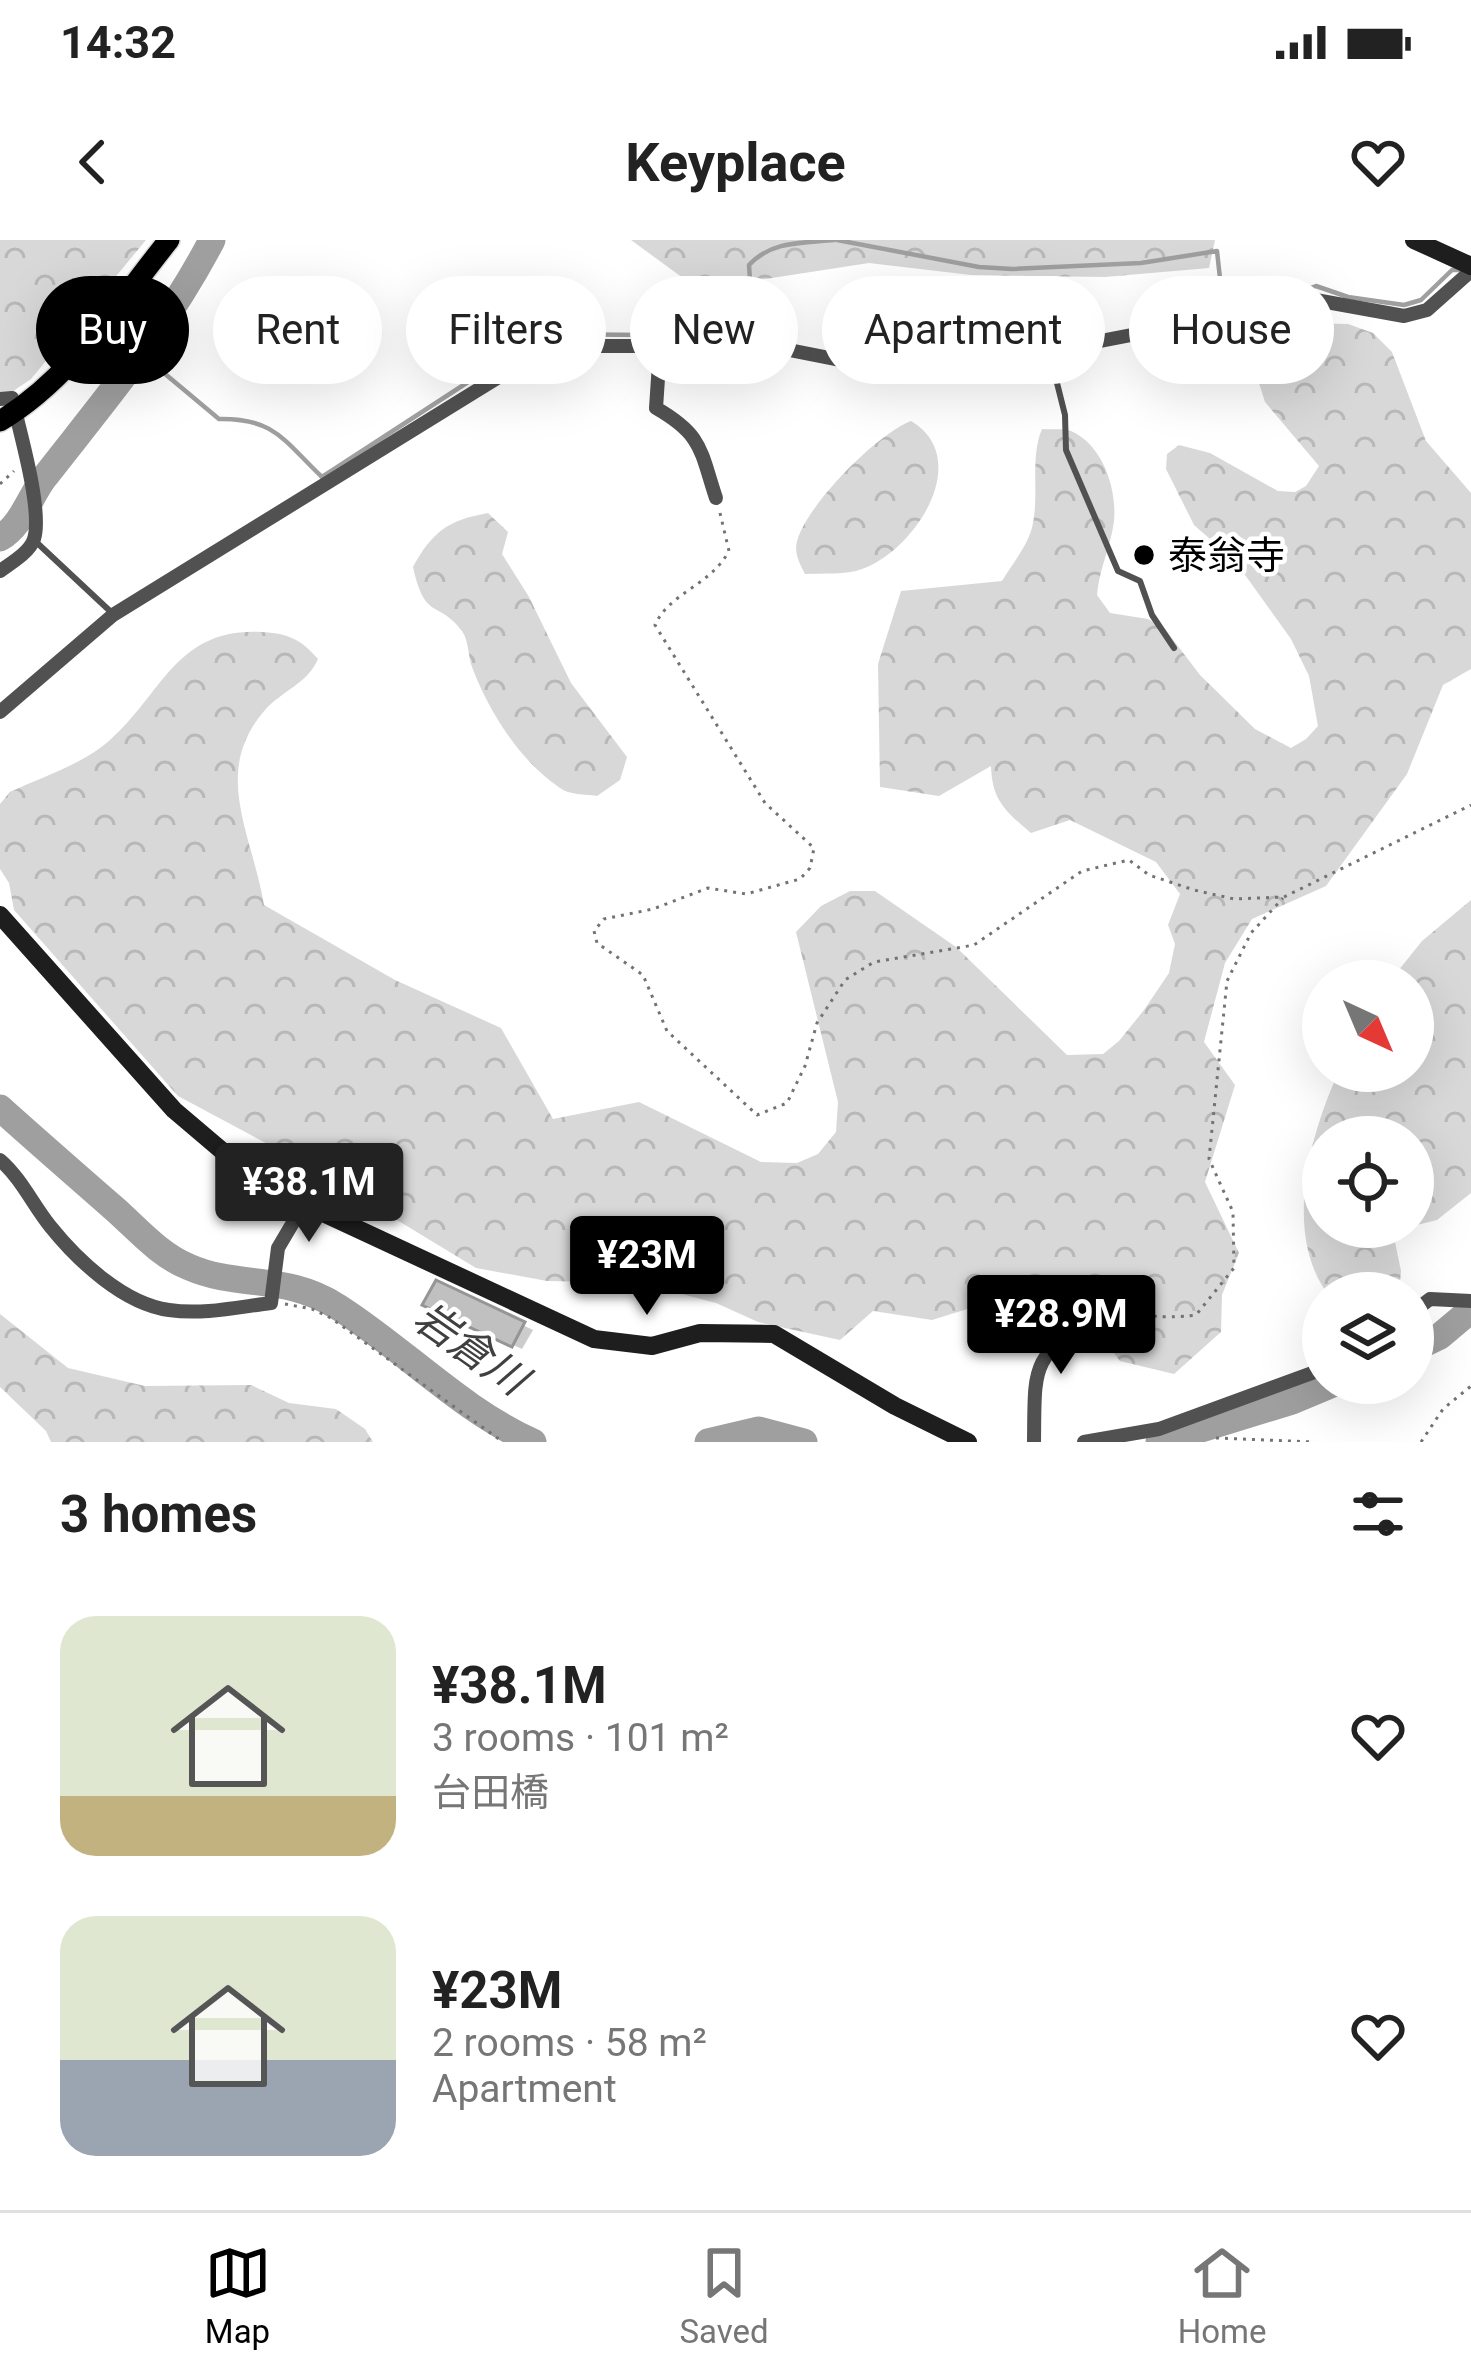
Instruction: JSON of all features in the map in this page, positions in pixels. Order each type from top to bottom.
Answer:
[{"type":"main road","points":[[5,411],[31,402],[70,362],[170,240]]},
{"type":"street","points":[[1105,341],[1204,321],[1239,324],[1310,299],[1403,316],[1427,310],[1471,268],[1414,240]]},
{"type":"street","points":[[0,712],[113,615],[540,350],[564,344],[630,341]]},
{"type":"street","points":[[658,384],[656,408],[695,436],[716,498]]},
{"type":"street","points":[[0,571],[34,540],[29,467],[5,411]]},
{"type":"street","points":[[0,915],[174,1110],[247,1172],[304,1204],[594,1339],[652,1346],[700,1333],[774,1334],[895,1406],[968,1442]]},
{"type":"street","points":[[2,1165],[52,1229],[108,1282],[166,1310],[200,1311],[272,1298],[278,1248],[304,1204]]},
{"type":"street","points":[[1434,1299],[1468,1300]]},
{"type":"street","points":[[1034,1442],[1035,1370],[1054,1343],[1096,1314]]},
{"type":"street","points":[[1084,1442],[1159,1429],[1302,1377]]},
{"type":"lane","points":[[1057,384],[1065,415],[1066,450],[1101,539],[1118,572],[1140,581],[1160,630],[1174,648]]},
{"type":"lane","points":[[34,540],[113,615]]},
{"type":"path","points":[[716,498],[729,551],[718,572],[662,610],[655,625],[766,803],[814,848],[810,868],[800,879],[746,894],[708,888],[653,909],[604,919],[594,931],[597,943],[643,975],[667,1031],[757,1115],[787,1103],[806,1066],[818,1023],[845,980],[874,962],[974,945],[1082,871],[1129,860],[1148,875],[1194,890],[1234,899],[1284,897]]},
{"type":"path","points":[[1096,1314],[1135,1313],[1158,1321],[1196,1315],[1234,1268],[1233,1212],[1209,1159],[1227,981],[1251,933],[1284,897],[1471,805]]},
{"type":"path","points":[[272,1298],[331,1318],[503,1442]]},
{"type":"path","points":[[1421,1442],[1443,1408],[1471,1386]]},
{"type":"path","points":[[1216,1438],[1315,1442]]},
{"type":"green space","points":[[0,240],[146,240],[116,276],[36,276],[36,373],[0,400]]},
{"type":"green space","points":[[631,240],[1215,240],[1209,268],[1105,277],[971,275],[869,263],[785,276],[680,276]]},
{"type":"green space","points":[[1334,324],[1373,333],[1392,352],[1426,441],[1471,493],[1471,669],[1443,685],[1407,774],[1326,886],[1252,919],[1225,963],[1204,1042],[1235,1085],[1205,1182],[1239,1253],[1222,1295],[1221,1332],[1174,1374],[1120,1361],[1072,1297],[1028,1275],[977,1306],[932,1320],[873,1311],[840,1340],[758,1322],[716,1303],[640,1283],[547,1281],[476,1268],[303,1163],[178,1096],[14,910],[9,883],[0,869],[0,804],[10,792],[99,749],[190,652],[232,634],[270,633],[299,642],[318,659],[308,674],[265,710],[240,756],[240,804],[264,905],[395,980],[501,1028],[553,1119],[639,1102],[761,1162],[797,1163],[818,1154],[836,1132],[838,1102],[796,932],[821,906],[850,891],[875,891],[956,947],[1067,1055],[1103,1054],[1119,1041],[1169,973],[1175,944],[1168,925],[1180,894],[1156,862],[1070,820],[1031,833],[1002,804],[991,766],[939,796],[880,787],[878,664],[901,591],[1002,581],[1031,531],[1036,451],[1042,429],[1068,430],[1092,446],[1106,469],[1113,495],[1114,521],[1097,595],[1110,613],[1148,619],[1165,629],[1200,675],[1255,729],[1291,748],[1306,739],[1318,726],[1309,676],[1291,639],[1235,561],[1194,525],[1166,469],[1167,454],[1179,445],[1210,453],[1278,491],[1295,492],[1306,486],[1319,466],[1265,402],[1259,384],[1334,384]]},
{"type":"green space","points":[[911,421],[929,437],[938,457],[937,479],[918,524],[882,559],[862,569],[805,574],[797,543],[816,506],[863,454]]},
{"type":"green space","points":[[488,513],[508,532],[502,554],[571,683],[627,757],[620,780],[597,796],[564,790],[519,750],[479,684],[462,631],[422,596],[413,567],[427,545],[452,524]]},
{"type":"green space","points":[[1471,900],[1471,1193],[1434,1221],[1434,1116],[1322,1116],[1330,1092],[1434,1092],[1434,960],[1407,960]]},
{"type":"green space","points":[[1308,1248],[1396,1248],[1401,1271],[1316,1272]]},
{"type":"green space","points":[[0,1314],[68,1368],[145,1386],[251,1385],[289,1403],[336,1409],[365,1429],[373,1442],[51,1442],[46,1431],[0,1387]]},
{"type":"building","points":[[436,1280],[525,1322],[512,1347],[422,1305]]},
{"type":"waterway","points":[[0,538],[20,519],[44,478],[155,333],[212,240]]},
{"type":"waterway","points":[[177,384],[219,419],[253,423],[277,434],[322,477],[542,334],[747,336],[753,325],[749,265],[777,247],[834,240]]},
{"type":"waterway","points":[[837,240],[1012,269],[1141,263],[1217,251],[1224,315],[1316,286],[1348,297],[1404,305],[1421,300],[1452,270],[1459,270]]},
{"type":"waterway","name":"岩倉川","points":[[0,1108],[169,1256],[208,1274],[318,1296],[481,1413],[533,1442]]},
{"type":"waterway","name":"岩倉川","points":[[1434,1339],[1471,1310]]},
{"type":"waterway","name":"岩倉川","points":[[1159,1442],[1302,1397]]},
{"type":"waterway","name":"岩倉川","points":[[708,1442],[759,1430],[804,1442]]},
{"type":"place","name":"泰翁寺","points":[[1144,555]]}]
